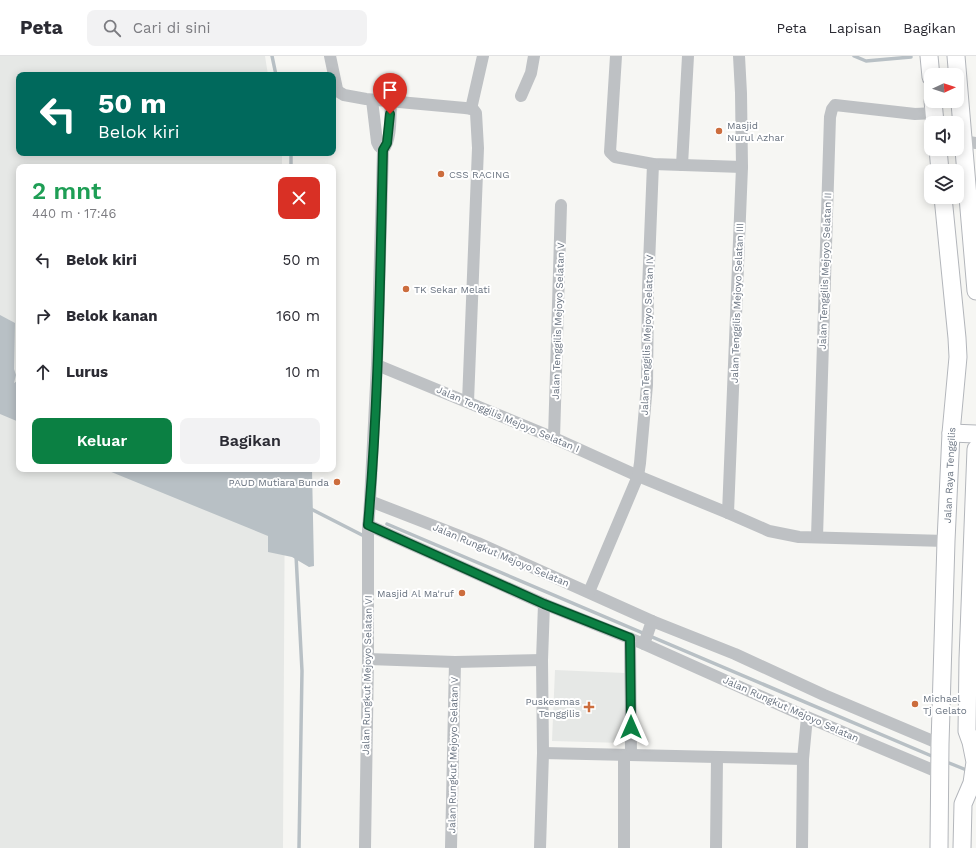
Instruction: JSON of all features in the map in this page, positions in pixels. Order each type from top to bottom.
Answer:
[{"type":"main road","points":[[929,56],[930,68]]},
{"type":"main road","points":[[956,56],[957,73],[970,142],[976,291]]},
{"type":"main road","name":"Jalan Raya Tenggilis","points":[[939,848],[942,657],[946,541],[951,433],[958,357],[944,204]]},
{"type":"main road","points":[[951,433],[976,434]]},
{"type":"main road","points":[[962,848],[962,804],[974,769],[967,731],[968,659],[974,541],[976,449]]},
{"type":"main road","points":[[942,657],[968,659]]},
{"type":"street","points":[[330,56],[333,72]]},
{"type":"street","points":[[471,109],[483,56]]},
{"type":"street","points":[[521,96],[532,73],[534,56]]},
{"type":"street","points":[[616,56],[610,152],[614,156],[653,164],[742,167]]},
{"type":"street","points":[[682,165],[688,56]]},
{"type":"street","name":"Jalan Tenggilis Mejoyo Selatan III","points":[[728,513],[742,167],[742,94],[739,56]]},
{"type":"street","points":[[336,84],[339,92],[344,95],[372,100],[471,109],[475,112],[478,148],[468,402]]},
{"type":"street","points":[[372,100],[377,142],[383,150],[387,145],[391,102]]},
{"type":"street","name":"Jalan Tenggilis Mejoyo Selatan II","points":[[816,537],[830,125],[832,109],[835,105],[915,114],[934,112]]},
{"type":"street","name":"Jalan Rungkut Mejoyo Selatan VI","points":[[365,848],[368,659],[368,525],[377,365],[383,150]]},
{"type":"street","name":"Jalan Tenggilis Mejoyo Selatan IV","points":[[589,592],[638,476],[640,463],[647,385],[648,289],[653,164]]},
{"type":"street","name":"Jalan Tenggilis Mejoyo Selatan V","points":[[554,438],[561,205]]},
{"type":"street","name":"Jalan Tenggilis Mejoyo Selatan I","points":[[377,365],[554,438],[638,476],[769,531],[799,537],[946,541]]},
{"type":"street","name":"Jalan Rungkut Mejoyo Selatan","points":[[370,501],[478,543],[589,592],[651,624],[735,654],[818,692],[940,760]]},
{"type":"street","name":"Jalan Rungkut Mejoyo Selatan","points":[[368,525],[544,604],[630,638],[645,641],[807,717],[940,760]]},
{"type":"street","points":[[540,848],[543,753],[542,660],[544,604]]},
{"type":"street","points":[[645,641],[651,624]]},
{"type":"street","points":[[624,848],[628,756],[630,638]]},
{"type":"street","points":[[368,659],[455,662],[542,660]]},
{"type":"street","name":"Jalan Rungkut Mejoyo Selatan V","points":[[451,848],[455,662]]},
{"type":"street","points":[[802,848],[803,759],[807,717]]},
{"type":"street","points":[[543,753],[803,759]]},
{"type":"street","points":[[716,848],[717,758]]},
{"type":"shaded area","points":[[0,56],[265,56],[268,72],[16,72],[16,156],[282,156],[282,164],[16,164],[16,472],[285,472],[283,848],[0,848]]},
{"type":"shaded area","points":[[0,315],[15,323],[14,369],[16,375],[14,383],[16,382],[16,421],[0,414]]},
{"type":"shaded area","points":[[111,472],[312,472],[314,566],[309,567],[292,557],[268,552],[268,536]]},
{"type":"shaded area","name":"Puskesmas Tenggilis","points":[[555,670],[625,673],[623,743],[552,741]]},
{"type":"waterway","points":[[272,56],[275,72]]},
{"type":"waterway","points":[[854,56],[866,61],[911,57]]},
{"type":"waterway","points":[[291,156],[291,164]]},
{"type":"waterway","points":[[309,508],[362,535]]},
{"type":"waterway","points":[[387,524],[934,757]]},
{"type":"waterway","points":[[296,555],[302,671],[299,848]]},
{"type":"waterway","points":[[944,761],[969,771]]},
{"type":"place","name":"Masjid Nurul Azhar","points":[[719,131]]},
{"type":"place","name":"CSS RACING","points":[[441,174]]},
{"type":"place","name":"TK Sekar Melati","points":[[406,289]]},
{"type":"place","name":"PAUD Mutiara Bunda","points":[[337,482]]},
{"type":"place","name":"Masjid Al Ma'ruf","points":[[462,593]]},
{"type":"place","name":"Michael Tj Gelato","points":[[915,704]]},
{"type":"place","name":"Puskesmas Tenggilis","points":[[589,707]]},
{"type":"route","points":[[390,114],[387,145],[383,150],[377,365],[368,525],[544,604],[630,638],[631,727]]}]
